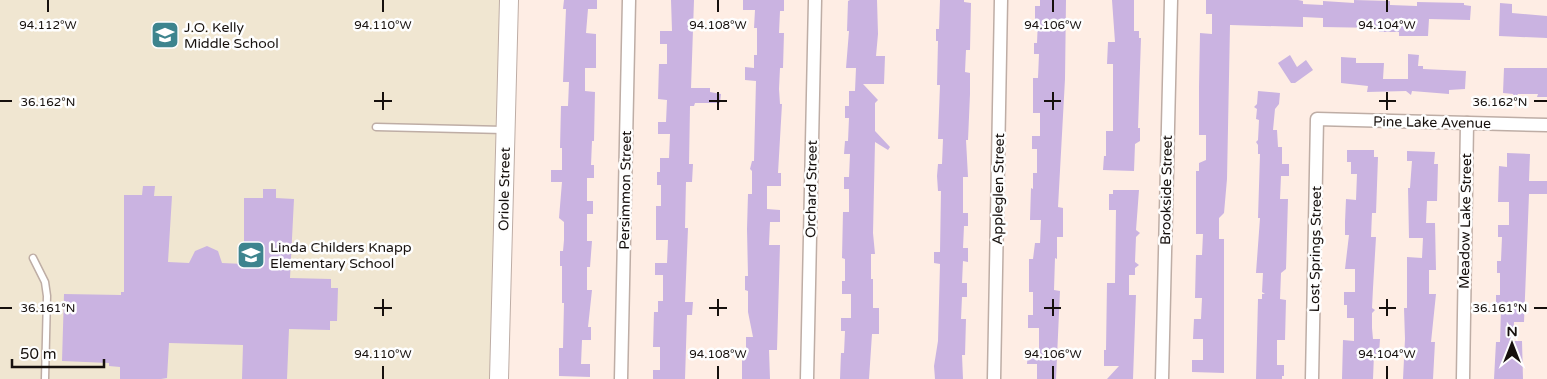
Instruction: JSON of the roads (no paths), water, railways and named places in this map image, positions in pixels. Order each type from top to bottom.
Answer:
[{"type":"street","name":"Oriole Street","points":[[499,379],[509,0]]},
{"type":"street","name":"Persimmon Street","points":[[622,379],[629,0]]},
{"type":"street","name":"Orchard Street","points":[[807,379],[815,0]]},
{"type":"street","name":"Appleglen Street","points":[[994,379],[1001,0]]},
{"type":"street","name":"Brookside Street","points":[[1162,379],[1171,0]]},
{"type":"street","name":"Pine Lake Avenue","points":[[1317,119],[1547,125]]},
{"type":"street","name":"Lost Springs Street","points":[[1312,379],[1317,119]]},
{"type":"street","name":"Meadow Lake Street","points":[[1463,379],[1467,123]]},
{"type":"lane","points":[[376,127],[505,130]]},
{"type":"lane","points":[[33,258],[45,282],[47,296],[45,379]]},
{"type":"place","name":"J.O. Kelly Middle School","points":[[165,35]]},
{"type":"place","name":"Linda Childers Knapp Elementary School","points":[[251,255]]}]
